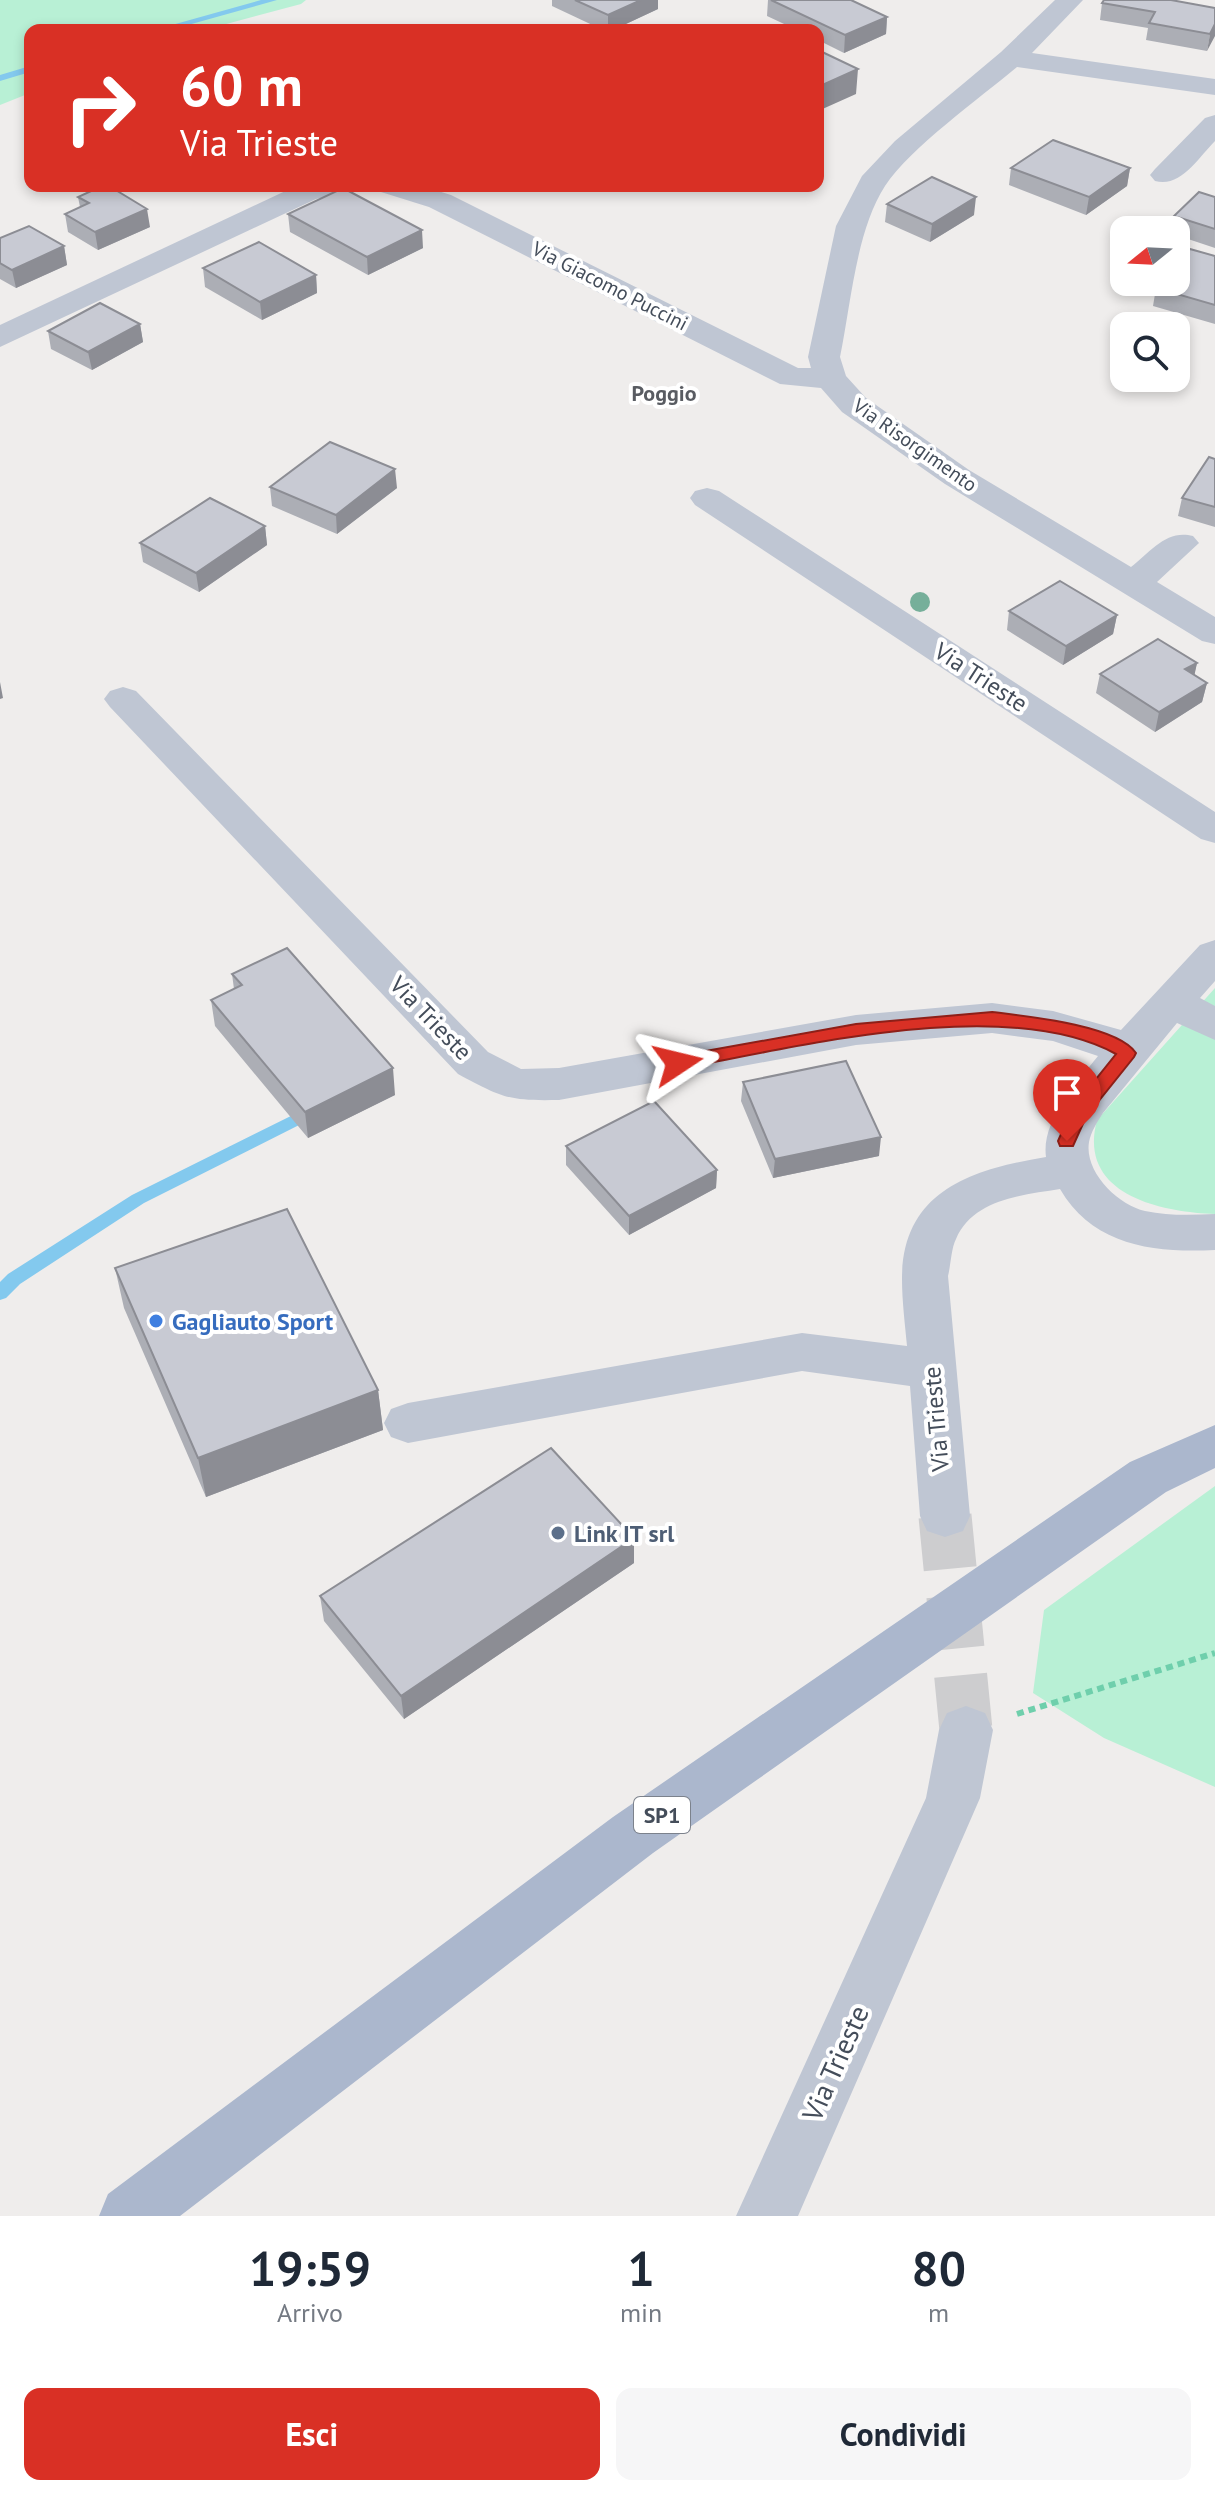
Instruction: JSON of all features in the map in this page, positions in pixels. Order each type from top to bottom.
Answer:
[{"type":"main road","name":"SP1","points":[[130,2216],[633,1835],[1148,1477],[1215,1445]]},
{"type":"street","name":"Via Risorgimento","points":[[1070,0],[1011,58],[905,147],[872,182],[851,226],[824,357],[830,379],[854,405],[957,477],[1215,633]]},
{"type":"street","points":[[1011,58],[1215,87]]},
{"type":"street","points":[[1165,175],[1215,124]]},
{"type":"street","points":[[0,337],[307,192]]},
{"type":"street","name":"Via Giacomo Puccini","points":[[411,192],[440,201],[792,377],[830,379]]},
{"type":"street","name":"Via Trieste","points":[[707,498],[1215,830]]},
{"type":"street","points":[[1134,583],[1181,543]]},
{"type":"street","name":"Via Trieste","points":[[123,699],[473,1063],[515,1085],[559,1084],[856,1030],[992,1018],[1053,1026],[1105,1040],[1127,1053]]},
{"type":"street","points":[[1215,955],[1127,1053],[1078,1114],[1067,1141],[1071,1170],[1093,1203],[1135,1227],[1175,1234],[1215,1232]]},
{"type":"street","points":[[1172,1002],[1215,1025]]},
{"type":"street","name":"Via Trieste","points":[[945,1516],[925,1276],[934,1233],[958,1202],[997,1182],[1071,1170]]},
{"type":"street","points":[[408,1423],[802,1352],[931,1369]]},
{"type":"street","name":"Via Trieste","points":[[767,2216],[953,1798],[966,1730]]},
{"type":"path","points":[[966,1730],[1215,1653]]},
{"type":"green space","points":[[0,0],[306,0],[226,24],[24,24],[24,95],[0,105]]},
{"type":"green space","points":[[1215,988],[1215,1214],[1170,1209],[1128,1194],[1111,1182],[1099,1166],[1094,1145],[1097,1120]]},
{"type":"green space","points":[[1215,1486],[1215,1787],[1104,1738],[1033,1693],[1044,1610]]},
{"type":"building","points":[[575,0],[641,0],[608,15]]},
{"type":"building","points":[[771,0],[851,0],[887,17],[845,35]]},
{"type":"building","points":[[1104,0],[1171,0],[1215,8],[1215,24],[1210,34],[1149,23],[1155,12],[1102,3]]},
{"type":"building","points":[[824,53],[858,69],[824,84]]},
{"type":"building","points":[[1053,140],[1130,168],[1089,197],[1011,168]]},
{"type":"building","points":[[932,177],[976,197],[932,224],[887,204]]},
{"type":"building","points":[[89,192],[119,192],[147,209],[95,232],[65,214],[89,203],[78,197]]},
{"type":"building","points":[[335,192],[351,192],[422,230],[367,257],[288,214]]},
{"type":"building","points":[[1199,192],[1215,197],[1215,229],[1190,221],[1190,216],[1174,216]]},
{"type":"building","points":[[29,226],[64,246],[12,270],[0,263],[0,238]]},
{"type":"building","points":[[259,242],[316,275],[260,302],[203,268]]},
{"type":"building","points":[[1190,249],[1215,256],[1215,305],[1184,296],[1190,296]]},
{"type":"building","points":[[100,303],[140,324],[88,352],[48,331]]},
{"type":"building","points":[[330,442],[395,469],[336,515],[270,487]]},
{"type":"building","points":[[1209,457],[1215,459],[1215,507],[1182,498]]},
{"type":"building","points":[[210,498],[265,526],[196,573],[140,543]]},
{"type":"building","points":[[1060,581],[1117,615],[1066,646],[1009,611]]},
{"type":"building","points":[[1158,639],[1197,663],[1185,669],[1207,683],[1159,712],[1100,674]]},
{"type":"building","points":[[287,948],[393,1068],[305,1112],[211,1000],[242,985],[232,974]]},
{"type":"building","points":[[846,1061],[881,1137],[775,1159],[743,1082]]},
{"type":"building","points":[[654,1101],[717,1170],[629,1216],[566,1146]]},
{"type":"building","points":[[287,1209],[378,1390],[198,1458],[115,1268]]},
{"type":"building","points":[[551,1448],[634,1538],[401,1696],[320,1596]]},
{"type":"waterway","points":[[182,24],[272,0]]},
{"type":"waterway","points":[[0,78],[24,71]]},
{"type":"waterway","points":[[0,1293],[14,1279],[138,1199],[307,1114]]},
{"type":"tunnel","points":[[945,1516],[966,1730]]},
{"type":"place","name":"Gagliauto Sport","points":[[156,1321]]},
{"type":"place","name":"Link IT srl","points":[[558,1533]]},
{"type":"district","name":"Poggio","points":[[664,393]]},
{"type":"route","points":[[678,1063],[856,1030],[992,1018],[1053,1026],[1105,1040],[1127,1053],[1078,1114],[1067,1141]]}]
